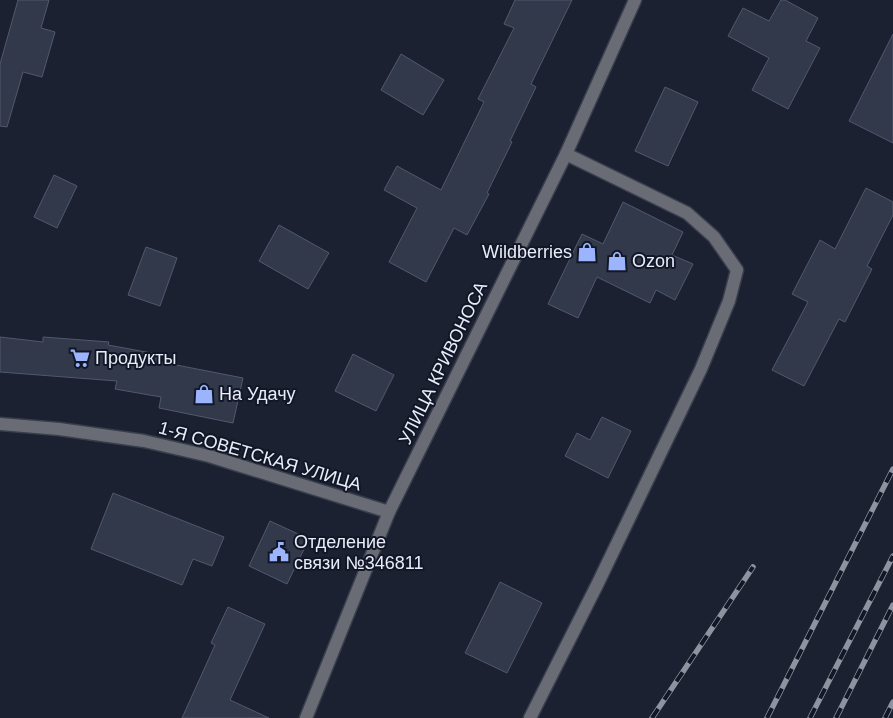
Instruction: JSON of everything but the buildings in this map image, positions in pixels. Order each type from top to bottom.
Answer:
[{"type":"street","name":"УЛИЦА КРИВОНОСА","points":[[306,718],[389,512],[566,154],[635,0]]},
{"type":"street","points":[[530,718],[598,583],[701,369],[729,301],[737,270],[714,237],[687,213],[566,154]]},
{"type":"street","name":"1-Я СОВЕТСКАЯ УЛИЦА","points":[[0,424],[59,429],[144,441],[209,456],[389,512]]},
{"type":"railway","points":[[767,718],[893,469]]},
{"type":"railway","points":[[810,718],[893,556]]},
{"type":"railway","points":[[652,718],[753,567]]},
{"type":"railway","points":[[836,718],[893,605]]},
{"type":"railway","points":[[885,718],[893,702]]},
{"type":"place","name":"Wildberries","points":[[587,252]]},
{"type":"place","name":"Ozon","points":[[617,261]]},
{"type":"place","name":"Продукты","points":[[80,358]]},
{"type":"place","name":"На Удачу","points":[[204,394]]},
{"type":"place","name":"Отделение связи №346811","points":[[279,552]]}]
